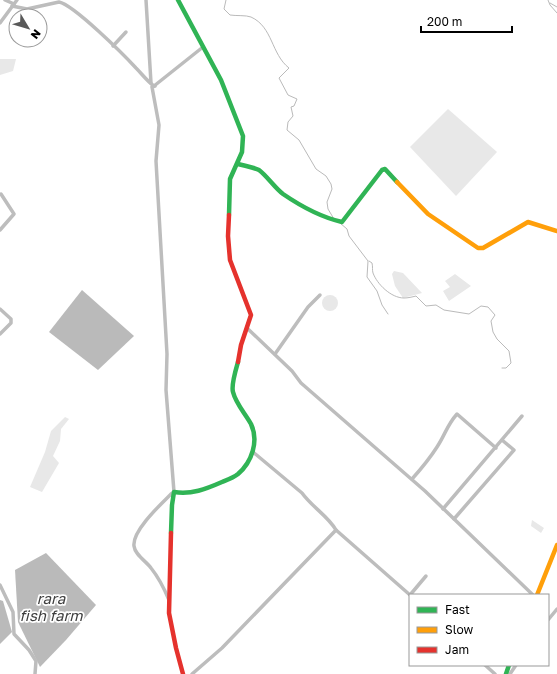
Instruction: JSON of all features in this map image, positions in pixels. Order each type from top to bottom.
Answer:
[{"type":"street","points":[[6,0],[13,5],[27,9],[59,2],[64,3],[78,13],[153,84]]},
{"type":"street","points":[[0,23],[16,0]]},
{"type":"street","points":[[146,0],[153,84],[152,87],[158,125],[156,161],[167,354],[166,390],[174,492],[172,505],[169,613],[174,641],[183,674]]},
{"type":"street","points":[[169,601],[161,582],[136,551],[134,546],[135,540],[146,519],[174,492],[188,494],[212,487],[238,474],[248,462],[255,447],[253,427],[244,415],[232,390],[241,345],[251,315],[250,309],[230,260],[228,236],[230,179],[238,164],[242,152],[243,136],[221,80],[178,0]]},
{"type":"street","points":[[113,46],[126,32]]},
{"type":"street","points":[[153,84],[203,47]]},
{"type":"street","points":[[238,164],[260,171],[282,193],[301,206],[325,218],[342,222],[382,170],[385,169],[428,214],[478,248],[483,248],[528,222],[557,230]]},
{"type":"street","points":[[0,230],[14,214],[1,194]]},
{"type":"street","points":[[274,354],[308,307],[320,295]]},
{"type":"street","points":[[0,309],[11,319],[11,322],[0,334]]},
{"type":"street","points":[[247,328],[292,371],[301,383],[412,479],[532,594]]},
{"type":"street","points":[[412,479],[430,457],[447,427],[457,414],[496,448]]},
{"type":"street","points":[[443,509],[522,416]]},
{"type":"street","points":[[454,518],[514,450],[502,440]]},
{"type":"street","points":[[253,452],[302,494],[332,522],[336,530],[409,594]]},
{"type":"street","points":[[192,674],[222,648],[336,530]]},
{"type":"street","points":[[537,594],[557,545]]},
{"type":"street","points":[[411,594],[426,576]]},
{"type":"street","points":[[0,585],[13,612],[14,634],[29,650],[36,661],[36,674]]},
{"type":"street","points":[[549,619],[557,608]]},
{"type":"street","points":[[486,666],[495,674]]},
{"type":"shaded area","points":[[0,59],[16,59],[13,71],[0,75]]},
{"type":"shaded area","points":[[448,109],[497,152],[456,196],[410,147]]},
{"type":"shaded area","points":[[394,271],[403,273],[422,293],[403,298],[395,286],[392,274]]},
{"type":"shaded area","points":[[455,274],[471,286],[449,301],[443,291],[450,287],[445,281]]},
{"type":"shaded area","points":[[330,295],[337,300],[338,303],[333,310],[330,311],[323,306],[322,303],[327,296]]},
{"type":"shaded area","points":[[65,417],[69,419],[61,429],[60,441],[53,456],[59,463],[42,492],[30,487],[45,452],[51,431]]},
{"type":"shaded area","points":[[532,520],[544,528],[541,533],[531,526]]},
{"type":"water","points":[[82,290],[134,336],[98,370],[49,332]]},
{"type":"water","name":"rara fish farm","points":[[46,553],[96,605],[40,667],[18,622],[15,570]]},
{"type":"water","name":"rara fish farm","points":[[0,600],[3,601],[12,632],[0,644]]},
{"type":"waterway","points":[[226,0],[224,9],[230,15],[251,17],[264,27],[279,56],[289,68],[279,78],[288,95],[297,99],[294,106],[291,107],[293,116],[288,122],[287,130],[299,140],[316,169],[326,176],[331,184],[332,189],[327,202],[328,209],[334,219]]},
{"type":"waterway","points":[[548,0],[550,5],[557,13]]},
{"type":"waterway","points":[[550,3],[557,7]]},
{"type":"waterway","points":[[340,223],[347,229],[349,236],[368,261],[367,277],[377,291],[382,305],[388,314]]},
{"type":"waterway","points":[[369,261],[372,263],[373,273],[378,282],[385,290],[394,296],[404,298],[416,296],[426,306],[436,305],[444,310],[469,314],[481,306],[488,307],[495,315],[491,321],[493,332],[497,339],[509,351],[511,363],[506,368],[502,368]]},
{"type":"traffic: fast","points":[[178,0],[221,80],[243,136],[242,152],[230,179],[229,215]]},
{"type":"traffic: fast","points":[[238,164],[259,170],[283,194],[304,207],[326,217],[342,222],[382,170],[385,169],[397,182]]},
{"type":"traffic: fast","points":[[171,533],[174,492],[186,493],[198,491],[230,479],[243,469],[253,451],[254,437],[251,424],[234,396],[233,385],[238,362]]},
{"type":"traffic: fast","points":[[506,674],[509,666]]},
{"type":"traffic: slow","points":[[397,182],[428,214],[478,248],[483,248],[528,222],[557,231]]},
{"type":"traffic: slow","points":[[537,594],[557,545]]},
{"type":"traffic: jam","points":[[229,215],[228,236],[230,260],[251,315],[241,345],[238,362]]},
{"type":"traffic: jam","points":[[171,533],[169,613],[183,674]]}]
